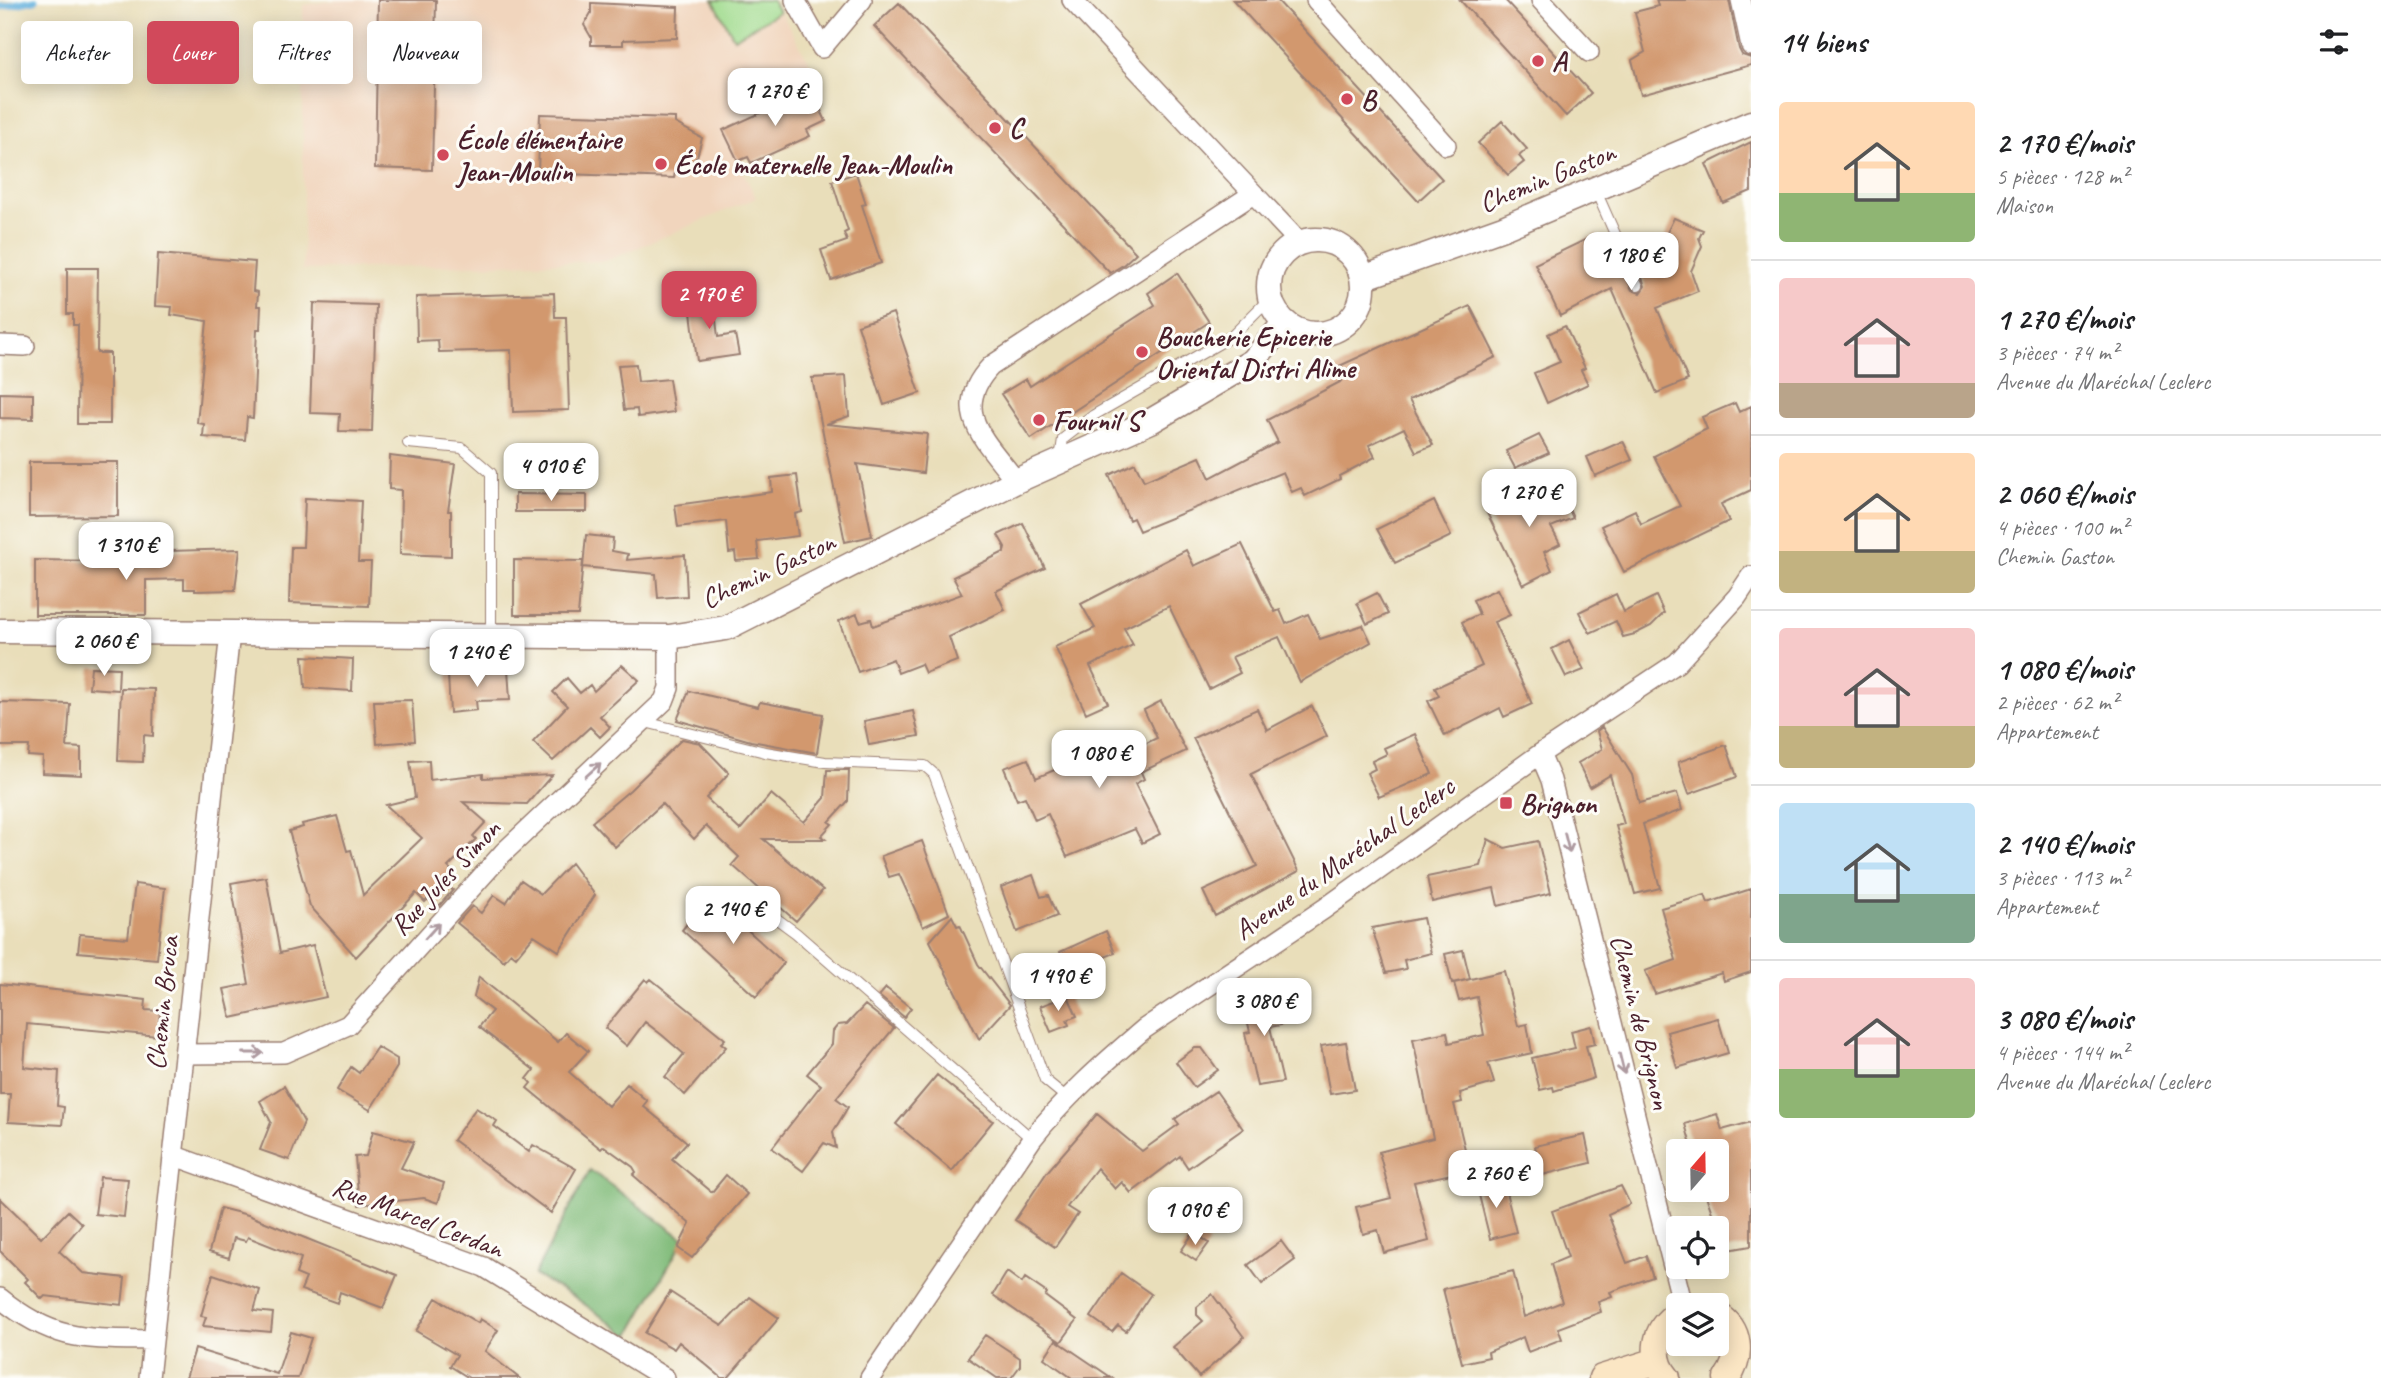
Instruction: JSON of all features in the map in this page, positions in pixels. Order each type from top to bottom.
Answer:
[{"type":"main road","points":[[1727,1378],[1738,1355],[1733,1321]]},
{"type":"main road","points":[[1602,1378],[1662,1370],[1658,1336],[1666,1323]]},
{"type":"street","points":[[795,0],[822,48],[862,0]]},
{"type":"street","points":[[1316,0],[1446,145]]},
{"type":"street","points":[[1541,0],[1589,52]]},
{"type":"street","points":[[1741,0],[1751,46]]},
{"type":"street","points":[[1076,1],[1299,242]]},
{"type":"street","name":"Chemin Gaston","points":[[1363,278],[1596,191],[1751,123]]},
{"type":"street","points":[[1016,481],[978,431],[971,413],[971,399],[977,381],[991,366],[1253,194]]},
{"type":"street","points":[[1326,240],[1339,245],[1350,254],[1363,278],[1359,306],[1340,327],[1312,334],[1297,330],[1285,322],[1270,298],[1271,271],[1287,249],[1299,242],[1326,240]]},
{"type":"street","name":"Chemin Gaston","points":[[0,631],[669,637],[698,635],[726,628],[1016,481],[1151,421],[1253,361],[1285,322]]},
{"type":"street","points":[[0,345],[24,346]]},
{"type":"street","name":"Avenue du Maréchal Leclerc","points":[[870,1378],[1032,1139],[1067,1098],[1144,1029],[1324,909],[1541,754],[1677,663],[1737,597],[1751,576]]},
{"type":"street","name":"Chemin Bruca","points":[[149,1378],[230,633]]},
{"type":"street","name":"Rue Jules Simon","points":[[185,1054],[284,1053],[348,1025],[503,853],[645,722],[664,701],[669,688],[669,637]]},
{"type":"street","name":"Chemin de Brignon","points":[[1541,754],[1551,780],[1680,1293]]},
{"type":"street","name":"Rue Marcel Cerdan","points":[[175,1156],[484,1267],[665,1378]]},
{"type":"street","points":[[0,1298],[23,1316],[53,1332],[99,1339],[153,1340]]},
{"type":"lane","points":[[1596,191],[1638,286]]},
{"type":"lane","points":[[1060,463],[1063,439],[1094,415],[1232,336],[1270,298]]},
{"type":"lane","points":[[408,443],[462,448],[491,474],[491,634]]},
{"type":"lane","points":[[645,722],[765,752],[825,762],[925,766],[933,774],[1045,1080],[1067,1098]]},
{"type":"lane","points":[[750,899],[796,933],[1032,1139]]},
{"type":"shaded area","points":[[337,0],[774,0],[821,83],[723,130],[756,198],[606,261],[303,270],[303,84],[353,84],[353,21],[303,21],[303,5]]},
{"type":"green space","points":[[713,0],[772,0],[779,12],[734,38]]},
{"type":"green space","points":[[590,1170],[684,1239],[629,1336],[573,1296],[534,1275]]},
{"type":"building","points":[[378,0],[436,0],[436,21],[378,21]]},
{"type":"building","name":"B","points":[[1233,0],[1277,0],[1442,179],[1418,201]]},
{"type":"building","name":"A","points":[[1460,0],[1505,0],[1591,93],[1566,116]]},
{"type":"building","points":[[1656,0],[1729,0],[1739,49],[1742,55],[1751,58],[1751,65],[1641,95],[1632,60],[1645,52],[1635,12],[1658,6]]},
{"type":"building","points":[[591,3],[678,7],[677,38],[623,40],[623,45],[591,45],[591,37],[584,25],[591,13]]},
{"type":"building","name":"C","points":[[899,3],[1136,253],[1123,265],[1110,273],[874,26]]},
{"type":"building","points":[[376,84],[434,84],[432,170],[375,168]]},
{"type":"building","points":[[811,90],[826,121],[807,130],[810,136],[751,163],[748,157],[738,161],[723,130]]},
{"type":"building","points":[[540,114],[675,118],[675,123],[702,138],[697,157],[686,168],[675,172],[674,178],[538,173]]},
{"type":"building","points":[[1502,121],[1527,149],[1519,156],[1524,162],[1508,175],[1478,143]]},
{"type":"building","points":[[1751,142],[1751,191],[1723,203],[1706,164]]},
{"type":"building","points":[[856,173],[866,204],[862,205],[881,263],[831,280],[821,250],[847,241],[844,233],[848,231],[832,181]]},
{"type":"building","points":[[1674,218],[1703,230],[1699,238],[1702,246],[1691,271],[1698,291],[1657,308],[1688,380],[1657,393],[1612,289],[1560,316],[1535,264],[1597,234],[1605,254],[1613,250],[1632,290],[1640,293],[1645,286],[1639,269],[1651,265]]},
{"type":"building","points":[[158,254],[255,262],[253,291],[258,292],[257,306],[261,306],[260,329],[257,329],[253,418],[247,417],[245,440],[203,437],[204,424],[197,423],[207,321],[171,315],[172,307],[155,306]]},
{"type":"building","points":[[67,268],[98,268],[97,353],[110,353],[110,424],[77,424],[78,325],[73,325],[73,314],[67,314]]},
{"type":"building","points":[[1177,273],[1209,322],[1031,439],[1001,394],[1026,379],[1030,386],[1155,305],[1148,293]]},
{"type":"building","points":[[554,293],[555,317],[566,317],[569,410],[513,412],[511,350],[439,352],[438,340],[417,341],[416,297]]},
{"type":"building","points":[[713,294],[718,337],[735,334],[739,355],[697,361],[689,296]]},
{"type":"building","points":[[314,303],[376,305],[372,432],[339,431],[340,414],[310,413]]},
{"type":"building","points":[[1470,306],[1496,357],[1409,400],[1433,445],[1416,452],[1404,428],[1369,445],[1375,457],[1339,476],[1340,479],[1305,496],[1301,488],[1292,492],[1283,472],[1139,531],[1133,518],[1129,520],[1109,475],[1135,463],[1144,481],[1200,457],[1210,478],[1278,442],[1267,420],[1342,381],[1335,368]]},
{"type":"building","points":[[893,313],[920,393],[884,405],[858,325]]},
{"type":"building","points":[[1565,326],[1585,368],[1581,370],[1588,384],[1547,403],[1534,373],[1560,362],[1548,334]]},
{"type":"building","points":[[636,364],[638,382],[669,379],[674,412],[638,417],[637,409],[624,410],[618,365]]},
{"type":"building","points":[[846,376],[849,416],[826,424],[927,434],[923,473],[857,464],[872,536],[845,542],[812,378]]},
{"type":"building","points":[[0,393],[33,394],[33,419],[0,418]]},
{"type":"building","points":[[1735,403],[1739,412],[1751,406],[1751,490],[1721,504],[1729,521],[1624,572],[1601,526],[1635,510],[1641,524],[1680,506],[1654,456],[1707,429],[1702,417]]},
{"type":"building","points":[[1539,435],[1549,453],[1515,468],[1506,451]]},
{"type":"building","points":[[1623,441],[1632,460],[1595,476],[1587,457]]},
{"type":"building","points":[[390,456],[455,464],[448,511],[451,511],[451,556],[400,554],[401,490],[389,489]]},
{"type":"building","points":[[29,462],[118,462],[118,516],[29,517]]},
{"type":"building","points":[[797,475],[802,512],[795,514],[798,536],[757,541],[759,559],[736,561],[735,552],[729,553],[726,521],[678,527],[675,505],[772,492],[771,478]]},
{"type":"building","points":[[1533,486],[1539,500],[1560,490],[1573,518],[1551,527],[1560,544],[1544,552],[1552,570],[1523,585],[1484,507]]},
{"type":"building","points":[[515,494],[587,495],[587,512],[515,512]]},
{"type":"building","points":[[305,498],[361,501],[358,562],[371,562],[369,606],[289,603],[291,547],[303,547]]},
{"type":"building","points":[[1434,501],[1451,536],[1395,563],[1377,529]]},
{"type":"building","points":[[1023,523],[1045,568],[996,591],[1005,610],[949,637],[957,661],[925,673],[921,664],[898,673],[893,659],[858,672],[839,621],[857,614],[860,622],[871,619],[873,626],[962,594],[953,577],[1004,552],[1005,547],[998,535]]},
{"type":"building","points":[[586,535],[613,538],[612,551],[628,554],[627,560],[685,555],[687,596],[658,598],[656,574],[583,567]]},
{"type":"building","points":[[1242,544],[1275,612],[1280,610],[1286,624],[1308,614],[1320,639],[1363,625],[1371,642],[1300,682],[1279,637],[1232,657],[1240,673],[1209,689],[1169,606],[1124,628],[1133,645],[1090,666],[1108,703],[1086,713],[1055,647],[1095,628],[1081,604],[1186,550],[1194,566]]},
{"type":"building","points":[[240,549],[235,590],[195,591],[184,589],[184,579],[146,580],[146,615],[35,615],[35,560],[169,562],[169,551]]},
{"type":"building","points":[[514,560],[583,561],[578,615],[514,615]]},
{"type":"building","points":[[1497,589],[1510,615],[1494,622],[1532,704],[1504,717],[1500,708],[1445,736],[1428,701],[1439,696],[1435,688],[1482,666],[1462,622],[1479,614],[1473,600]]},
{"type":"building","points":[[1377,593],[1388,614],[1367,624],[1357,603]]},
{"type":"building","points":[[1616,594],[1624,612],[1656,596],[1664,613],[1651,626],[1635,634],[1623,637],[1616,621],[1590,633],[1579,612]]},
{"type":"building","points":[[1569,640],[1584,670],[1566,677],[1552,649]]},
{"type":"building","points":[[303,656],[353,659],[352,691],[305,688]]},
{"type":"building","points":[[622,665],[639,680],[600,716],[610,727],[600,737],[590,727],[553,761],[533,742],[567,706],[553,692],[567,678],[580,693],[590,685],[594,691]]},
{"type":"building","points":[[91,667],[119,668],[118,690],[89,688]]},
{"type":"building","points":[[508,669],[510,700],[476,701],[477,710],[450,713],[448,674]]},
{"type":"building","points":[[121,688],[154,689],[153,736],[144,735],[143,762],[118,761]]},
{"type":"building","points":[[689,691],[758,707],[760,702],[823,714],[817,753],[751,741],[677,720]]},
{"type":"building","points":[[412,700],[415,741],[377,744],[374,701]]},
{"type":"building","points":[[1161,701],[1186,751],[1141,772],[1144,779],[1135,784],[1160,834],[1142,843],[1135,829],[1067,857],[1048,814],[1035,820],[1025,797],[1017,800],[1004,768],[1028,759],[1036,778],[1115,744],[1121,755],[1157,738],[1144,710]]},
{"type":"building","points":[[0,702],[70,704],[67,747],[81,748],[81,775],[42,773],[43,757],[28,756],[29,746],[0,746]]},
{"type":"building","points":[[1312,706],[1327,736],[1251,774],[1299,871],[1215,916],[1203,891],[1257,866],[1193,738],[1257,709],[1267,730]]},
{"type":"building","points":[[913,711],[919,736],[869,745],[864,721]]},
{"type":"building","points":[[1602,727],[1632,775],[1639,803],[1677,793],[1682,810],[1643,824],[1660,888],[1635,894],[1616,826],[1624,824],[1610,775],[1590,787],[1578,763],[1602,749],[1597,731]]},
{"type":"building","points":[[1415,734],[1432,774],[1379,797],[1367,773],[1375,769],[1372,761],[1387,754],[1384,748]]},
{"type":"building","points":[[682,739],[700,743],[729,773],[706,798],[740,830],[771,794],[804,822],[825,798],[827,770],[849,770],[848,801],[829,822],[832,824],[821,836],[825,839],[763,839],[823,890],[796,921],[732,865],[739,857],[706,826],[694,839],[662,804],[615,847],[592,822],[630,790]]},
{"type":"building","points":[[1726,745],[1737,777],[1689,794],[1678,762]]},
{"type":"building","points":[[429,760],[430,780],[483,774],[483,778],[552,775],[527,804],[463,802],[486,822],[473,836],[476,839],[448,867],[454,873],[444,883],[453,890],[438,907],[428,899],[425,902],[416,893],[356,957],[310,906],[289,831],[303,827],[302,824],[337,816],[347,851],[351,850],[363,895],[422,838],[386,805],[415,798],[410,761]]},
{"type":"building","points":[[1488,839],[1505,848],[1538,841],[1551,893],[1498,906],[1494,888],[1432,902],[1427,877],[1481,866]]},
{"type":"building","points":[[922,841],[949,914],[923,927],[899,874],[889,877],[881,856]]},
{"type":"building","points":[[571,863],[595,895],[559,951],[534,935],[516,957],[511,953],[504,961],[457,923],[472,906],[481,913],[494,895],[506,903],[521,880],[541,894]]},
{"type":"building","points":[[1033,875],[1041,897],[1048,895],[1057,916],[1017,932],[1001,887]]},
{"type":"building","points":[[266,877],[280,953],[313,945],[326,997],[231,1018],[224,989],[249,984],[231,883]]},
{"type":"building","points":[[135,884],[165,888],[157,959],[78,952],[80,934],[128,938]]},
{"type":"building","points":[[1751,889],[1751,972],[1724,981],[1722,973],[1655,994],[1645,971],[1676,960],[1661,908],[1705,895],[1708,903]]},
{"type":"building","points":[[710,896],[784,963],[756,997],[682,930]]},
{"type":"building","points":[[952,916],[957,926],[960,925],[978,964],[1010,1005],[979,1039],[930,941]]},
{"type":"building","points":[[1423,918],[1431,953],[1404,960],[1406,969],[1386,973],[1372,928]]},
{"type":"building","points":[[1106,931],[1115,953],[1069,971],[1060,952]]},
{"type":"building","points":[[1463,950],[1470,979],[1452,983],[1445,954]]},
{"type":"building","points":[[1504,971],[1518,1026],[1527,1024],[1532,1053],[1488,1063],[1494,1083],[1460,1093],[1462,1102],[1454,1104],[1470,1170],[1414,1182],[1429,1241],[1384,1253],[1378,1230],[1363,1234],[1356,1207],[1391,1198],[1379,1152],[1433,1138],[1413,1039],[1447,1032],[1449,1043],[1484,1035],[1477,997],[1459,1001],[1454,983]]},
{"type":"building","points":[[479,977],[558,1042],[566,1033],[588,1051],[569,1072],[608,1106],[627,1084],[647,1101],[643,1106],[687,1142],[672,1159],[712,1192],[726,1175],[747,1194],[692,1258],[678,1248],[690,1224],[633,1175],[636,1172],[633,1167],[604,1146],[601,1149],[527,1088],[531,1083],[527,1079],[534,1070],[479,1027],[492,1011],[474,997]]},
{"type":"building","points":[[645,979],[648,982],[651,979],[725,1039],[721,1043],[726,1047],[685,1095],[665,1077],[684,1054],[662,1035],[645,1022],[627,1046],[605,1028]]},
{"type":"building","points":[[1272,980],[1281,1025],[1270,1027],[1283,1082],[1257,1086],[1245,1033],[1250,1032],[1246,1014]]},
{"type":"building","points":[[0,984],[146,1000],[145,1010],[160,1011],[158,1036],[27,1024],[24,1067],[59,1071],[57,1106],[64,1107],[62,1125],[8,1122],[10,1094],[0,1094]]},
{"type":"building","points":[[886,988],[911,1008],[904,1017],[879,996]]},
{"type":"building","points":[[1068,996],[1077,1016],[1067,1020],[1069,1025],[1051,1032],[1040,1006]]},
{"type":"building","points":[[865,1005],[894,1028],[836,1098],[848,1107],[833,1132],[836,1148],[824,1143],[803,1171],[772,1148],[821,1085],[807,1074],[832,1044],[833,1031],[838,1025],[847,1024]]},
{"type":"building","points":[[1718,1018],[1728,1053],[1677,1068],[1667,1032]]},
{"type":"building","points":[[1591,1026],[1595,1044],[1586,1046],[1594,1078],[1554,1091],[1553,1087],[1540,1090],[1532,1058],[1575,1048],[1571,1031]]},
{"type":"building","points":[[1346,1042],[1355,1090],[1330,1094],[1321,1046]]},
{"type":"building","points":[[377,1047],[397,1059],[397,1067],[370,1110],[337,1090],[351,1067],[359,1073]]},
{"type":"building","points":[[1195,1048],[1202,1048],[1218,1070],[1194,1087],[1176,1062]]},
{"type":"building","points":[[937,1075],[993,1121],[952,1171],[896,1124]]},
{"type":"building","points":[[284,1086],[304,1122],[289,1160],[260,1150],[271,1122],[260,1101]]},
{"type":"building","points":[[1216,1091],[1243,1129],[1188,1168],[1180,1156],[1131,1193],[1122,1182],[1115,1189],[1097,1168],[1067,1207],[1078,1214],[1055,1247],[1015,1220],[1047,1172],[1097,1114],[1142,1151],[1179,1124],[1175,1119]]},
{"type":"building","points":[[476,1108],[497,1121],[494,1126],[529,1152],[533,1145],[576,1169],[551,1213],[453,1140]]},
{"type":"building","points":[[1717,1114],[1722,1130],[1751,1122],[1751,1246],[1729,1250],[1729,1216],[1713,1216],[1708,1202],[1729,1202],[1729,1139],[1689,1139],[1685,1124]]},
{"type":"building","points":[[373,1131],[414,1142],[401,1168],[444,1183],[438,1203],[424,1198],[359,1205],[355,1157],[366,1156]]},
{"type":"building","points":[[1585,1135],[1591,1163],[1542,1175],[1535,1146]]},
{"type":"building","points":[[100,1177],[128,1179],[124,1217],[95,1214]]},
{"type":"building","points":[[1503,1180],[1516,1232],[1490,1239],[1477,1187]]},
{"type":"building","points":[[1621,1186],[1630,1204],[1608,1214],[1627,1263],[1646,1256],[1653,1277],[1610,1292],[1612,1297],[1598,1302],[1601,1312],[1558,1328],[1562,1339],[1528,1352],[1523,1337],[1488,1352],[1489,1357],[1462,1363],[1443,1289],[1513,1271],[1524,1317],[1562,1302],[1551,1264],[1568,1257],[1552,1211]]},
{"type":"building","points":[[0,1198],[41,1238],[68,1211],[82,1224],[59,1251],[83,1273],[125,1278],[122,1305],[45,1296],[42,1299],[25,1282],[28,1279],[0,1251]]},
{"type":"building","points":[[220,1208],[248,1215],[397,1275],[383,1308],[340,1292],[337,1303],[301,1290],[306,1278],[296,1274],[301,1258],[248,1237],[246,1241],[234,1238],[229,1258],[209,1252]]},
{"type":"building","points":[[1194,1232],[1209,1243],[1196,1261],[1181,1251]]},
{"type":"building","points":[[1281,1241],[1295,1260],[1262,1284],[1248,1265]]},
{"type":"building","points":[[1007,1272],[1022,1283],[1025,1278],[1047,1293],[1045,1296],[1077,1320],[1061,1342],[993,1295]]},
{"type":"building","points":[[1121,1273],[1151,1294],[1126,1331],[1118,1325],[1112,1332],[1091,1317]]},
{"type":"building","points":[[213,1274],[260,1290],[254,1311],[273,1313],[271,1332],[203,1326],[206,1317],[201,1316]]},
{"type":"building","points":[[670,1292],[722,1326],[750,1297],[779,1318],[728,1378],[722,1378],[679,1342],[674,1349],[645,1333]]},
{"type":"building","points":[[1212,1294],[1244,1337],[1199,1377],[1173,1347],[1203,1321],[1197,1315],[1197,1307]]},
{"type":"building","points":[[436,1298],[478,1323],[480,1319],[498,1330],[485,1351],[519,1378],[469,1378],[450,1366],[457,1355],[416,1331]]},
{"type":"building","points":[[291,1332],[311,1338],[298,1378],[186,1378],[195,1349],[277,1374]]},
{"type":"building","points":[[985,1335],[1020,1358],[1020,1366],[1011,1378],[997,1378],[968,1358]]},
{"type":"building","points":[[1056,1340],[1112,1378],[1072,1378],[1044,1358]]},
{"type":"waterway","points":[[0,7],[35,0]]},
{"type":"place","name":"A","points":[[1538,61]]},
{"type":"place","name":"B","points":[[1347,99]]},
{"type":"place","name":"C","points":[[995,128]]},
{"type":"place","name":"École élémentaire Jean-Moulin","points":[[443,155]]},
{"type":"place","name":"École maternelle Jean-Moulin","points":[[661,164]]},
{"type":"place","name":"Boucherie Epicerie Oriental Distri Alime","points":[[1142,352]]},
{"type":"place","name":"Fournil S","points":[[1039,420]]},
{"type":"place","name":"Brignon","points":[[1506,803]]}]
